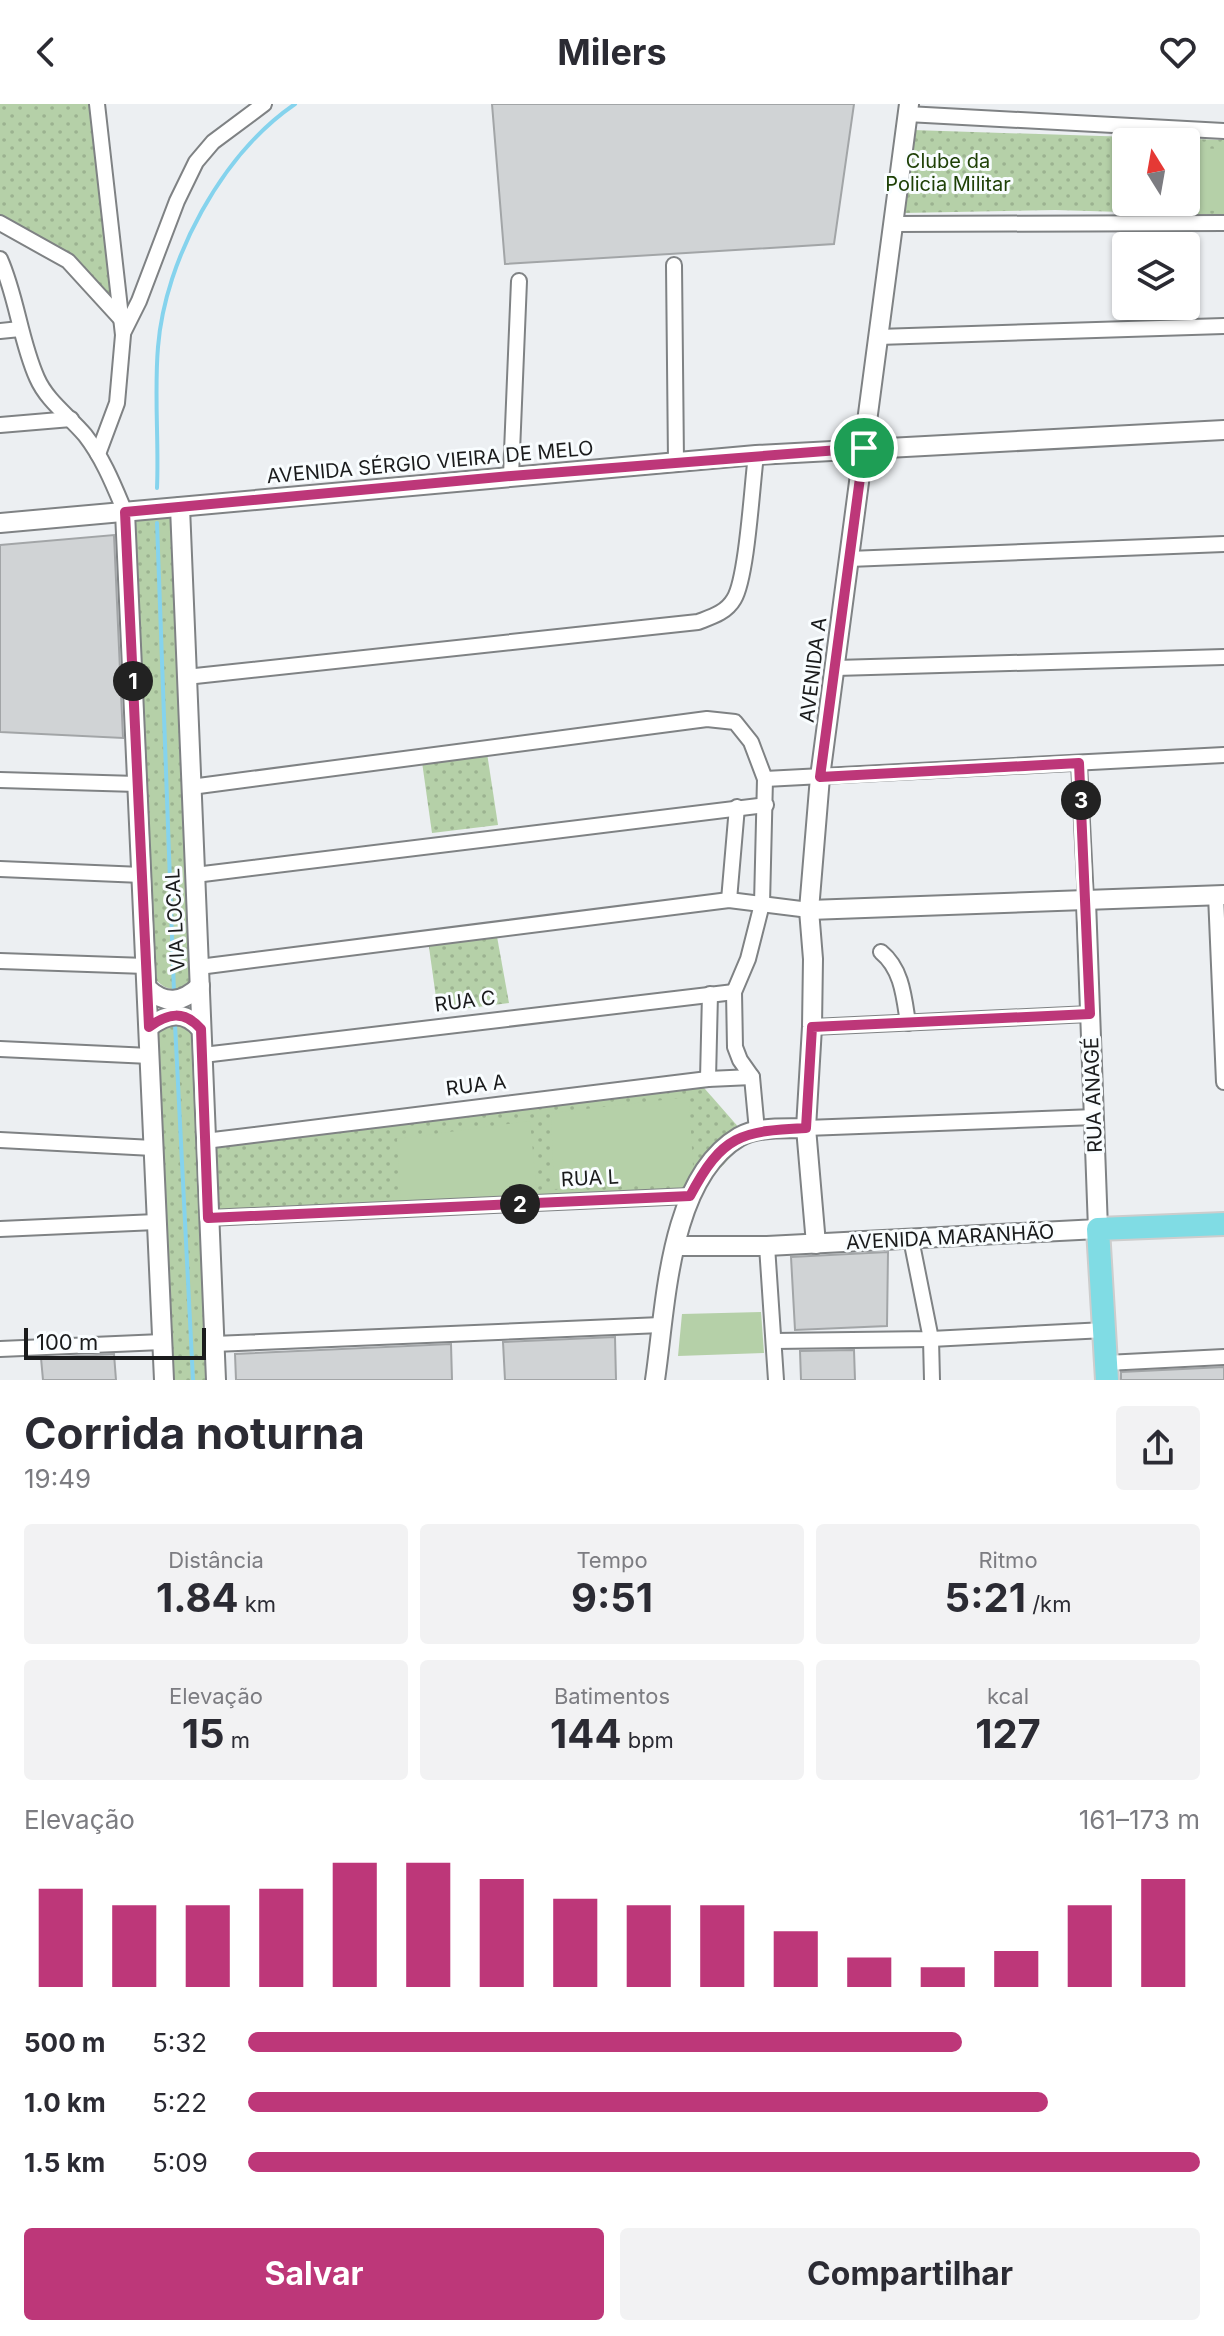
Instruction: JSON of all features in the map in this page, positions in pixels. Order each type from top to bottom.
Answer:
[{"type":"main road","name":"AVENIDA MARANHÃO","points":[[1098,1229],[1224,1224]]},
{"type":"main road","name":"RUA ANAGÉ","points":[[1098,1229],[1107,1371]]},
{"type":"street","points":[[97,104],[123,335],[117,403],[98,454]]},
{"type":"street","points":[[123,335],[196,162],[213,142],[264,104]]},
{"type":"street","points":[[908,109],[1224,131]]},
{"type":"street","name":"AVENIDA A","points":[[816,1244],[806,1128],[813,959],[809,910],[820,777],[908,109]]},
{"type":"street","points":[[0,223],[68,261],[121,319]]},
{"type":"street","points":[[893,224],[1224,223]]},
{"type":"street","points":[[0,259],[38,380],[98,454],[125,512]]},
{"type":"street","points":[[674,265],[676,462]]},
{"type":"street","points":[[511,476],[519,281]]},
{"type":"street","points":[[878,337],[1224,326]]},
{"type":"street","points":[[0,331],[20,329]]},
{"type":"street","points":[[0,425],[71,419]]},
{"type":"street","points":[[864,448],[1224,430]]},
{"type":"street","name":"AVENIDA SÉRGIO VIEIRA DE MELO","points":[[0,523],[511,476],[864,448]]},
{"type":"street","points":[[186,677],[698,622],[720,614],[735,599],[741,576],[756,455]]},
{"type":"street","name":"VIA LOCAL","points":[[180,507],[216,1380]]},
{"type":"street","name":"VIA LOCAL","points":[[125,512],[164,1380]]},
{"type":"street","points":[[849,559],[1224,544]]},
{"type":"street","points":[[836,668],[1224,657]]},
{"type":"street","points":[[191,787],[707,719],[735,722],[751,742],[765,779],[766,805],[762,904],[748,959],[734,992],[735,1047],[752,1077],[749,1134]]},
{"type":"street","points":[[765,779],[1224,754]]},
{"type":"street","name":"RUA ANAGÉ","points":[[1079,763],[1098,1229]]},
{"type":"street","points":[[0,780],[137,784]]},
{"type":"street","points":[[195,875],[766,805]]},
{"type":"street","points":[[729,900],[737,807]]},
{"type":"street","points":[[0,869],[142,875]]},
{"type":"street","points":[[199,967],[729,900],[809,910],[1220,895],[1224,1082]]},
{"type":"street","points":[[881,952],[895,967],[904,994],[908,1023]]},
{"type":"street","points":[[0,961],[146,966]]},
{"type":"street","points":[[147,988],[170,1001],[187,997],[200,986]]},
{"type":"street","name":"RUA C","points":[[203,1055],[734,992]]},
{"type":"street","points":[[708,1079],[710,994]]},
{"type":"street","points":[[149,1027],[163,1018],[179,1014],[187,1016],[201,1029]]},
{"type":"street","points":[[812,1027],[1090,1014]]},
{"type":"street","points":[[0,1049],[150,1056]]},
{"type":"street","name":"RUA A","points":[[205,1141],[708,1079],[752,1077]]},
{"type":"street","points":[[655,1380],[661,1325],[690,1196],[713,1159],[749,1134],[806,1128],[1095,1117]]},
{"type":"street","points":[[0,1140],[153,1148]]},
{"type":"street","name":"RUA L","points":[[208,1218],[690,1196]]},
{"type":"street","points":[[0,1229],[156,1222]]},
{"type":"street","name":"AVENIDA MARANHÃO","points":[[677,1246],[767,1246],[1098,1229]]},
{"type":"street","points":[[911,1239],[931,1339],[932,1380]]},
{"type":"street","points":[[767,1246],[776,1380]]},
{"type":"street","points":[[214,1344],[661,1325]]},
{"type":"street","points":[[774,1341],[931,1339],[1105,1330]]},
{"type":"street","points":[[0,1349],[162,1342]]},
{"type":"street","points":[[1107,1371],[1224,1357]]},
{"type":"green space","points":[[0,104],[89,104],[114,297],[34,245],[0,227]]},
{"type":"green space","name":"Clube da Policia Militar","points":[[913,130],[1112,136],[1112,212],[902,213]]},
{"type":"green space","name":"Clube da Policia Militar","points":[[1200,139],[1224,140],[1224,215],[1200,214]]},
{"type":"green space","points":[[1200,148],[1224,149],[1224,211],[1200,210]]},
{"type":"green space","points":[[171,513],[193,978],[186,989],[167,988],[157,981],[151,921],[136,529],[136,519]]},
{"type":"green space","points":[[487,753],[498,825],[432,833],[422,762]]},
{"type":"green space","points":[[496,931],[509,1003],[438,1012],[428,940]]},
{"type":"green space","points":[[167,1020],[193,1027],[214,1380],[170,1380],[154,1036]]},
{"type":"green space","points":[[698,1081],[748,1138],[702,1188],[369,1210],[219,1209],[215,1146]]},
{"type":"green space","points":[[689,1097],[694,1184],[554,1189],[551,1113]]},
{"type":"green space","points":[[530,1121],[537,1195],[401,1206],[397,1139]]},
{"type":"green space","points":[[761,1312],[764,1353],[678,1356],[682,1314]]},
{"type":"building","points":[[492,104],[854,104],[834,244],[505,264]]},
{"type":"building","points":[[114,535],[123,738],[0,732],[0,545]]},
{"type":"building","points":[[888,1252],[887,1326],[795,1330],[791,1257]]},
{"type":"building","points":[[615,1337],[616,1380],[505,1380],[503,1342]]},
{"type":"building","points":[[451,1344],[452,1380],[236,1380],[235,1354]]},
{"type":"building","points":[[854,1350],[855,1380],[801,1380],[800,1351]]},
{"type":"building","points":[[114,1354],[116,1380],[43,1380],[41,1358]]},
{"type":"building","points":[[1224,1367],[1224,1380],[1121,1380],[1121,1372]]},
{"type":"waterway","points":[[157,488],[158,347],[172,279],[185,245],[221,180],[268,125],[295,104]]},
{"type":"waterway","points":[[157,523],[174,992]]},
{"type":"waterway","points":[[175,1024],[193,1380]]},
{"type":"route","points":[[864,448],[820,777],[1079,763],[1090,1014],[812,1027],[806,1128],[757,1131],[741,1136],[713,1159],[690,1196],[208,1218],[201,1029],[187,1016],[179,1014],[163,1018],[149,1027],[125,512],[511,476],[864,448]]}]
